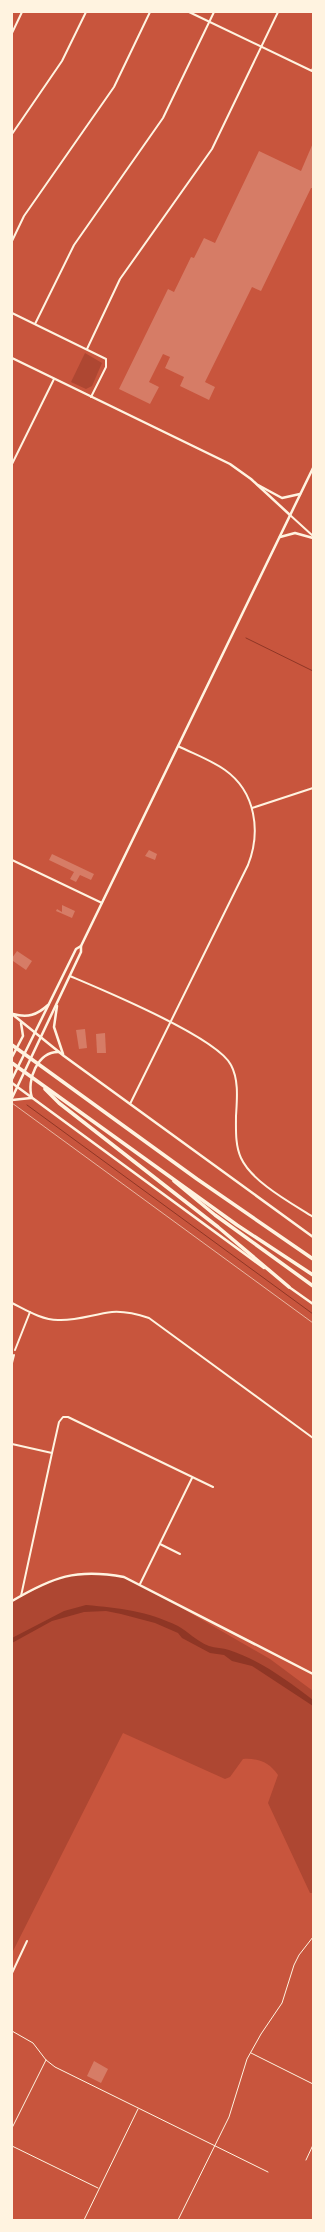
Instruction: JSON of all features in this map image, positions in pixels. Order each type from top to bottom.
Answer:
[{"type":"highway","points":[[12,1045],[204,1184],[313,1259]]},
{"type":"highway","points":[[12,1063],[157,1168],[268,1246],[313,1275]]},
{"type":"highway","points":[[38,1081],[59,1103],[218,1227],[289,1287]]},
{"type":"highway","points":[[157,1168],[215,1215],[313,1286]]},
{"type":"main road","points":[[12,358],[239,469],[290,514]]},
{"type":"main road","points":[[33,1099],[12,1099],[42,1038],[81,952],[81,946],[313,468]]},
{"type":"main road","points":[[258,485],[282,498],[300,493]]},
{"type":"main road","points":[[279,537],[295,533],[313,537]]},
{"type":"main road","points":[[12,1079],[76,949],[81,946]]},
{"type":"main road","points":[[58,1002],[54,1026],[58,1043],[64,1056]]},
{"type":"main road","points":[[12,1014],[30,1016],[42,1011],[50,1003]]},
{"type":"main road","points":[[12,1014],[64,1056],[313,1237]]},
{"type":"main road","points":[[12,1057],[23,1036],[23,1027],[20,1021]]},
{"type":"main road","points":[[33,1099],[30,1082],[42,1058],[51,1052],[60,1052]]},
{"type":"main road","points":[[12,1083],[313,1304]]},
{"type":"main road","points":[[12,1601],[55,1578],[83,1573],[106,1574],[124,1577],[313,1674]]},
{"type":"street","points":[[12,33],[22,12]]},
{"type":"street","points":[[12,134],[62,61],[86,12]]},
{"type":"street","points":[[12,241],[24,216],[114,87],[150,12]]},
{"type":"street","points":[[189,12],[312,70]]},
{"type":"street","points":[[35,324],[74,245],[163,118],[214,12]]},
{"type":"street","points":[[87,349],[120,279],[212,149],[278,12]]},
{"type":"street","points":[[12,313],[103,356],[107,362],[92,397]]},
{"type":"street","points":[[12,464],[54,379]]},
{"type":"street","points":[[290,514],[313,537]]},
{"type":"street","points":[[130,1104],[172,1023],[252,855],[256,830],[252,808],[244,790],[234,777],[213,763],[178,746]]},
{"type":"street","points":[[252,808],[313,788]]},
{"type":"street","points":[[12,860],[102,903]]},
{"type":"street","points":[[70,976],[172,1023],[210,1043],[222,1053],[231,1065],[237,1087],[236,1135],[241,1158],[254,1176],[313,1217]]},
{"type":"street","points":[[12,1303],[30,1312],[57,1320],[80,1319],[112,1312],[131,1313],[148,1318],[313,1438]]},
{"type":"street","points":[[15,1350],[30,1312]]},
{"type":"street","points":[[12,1363],[14,1355]]},
{"type":"street","points":[[21,1596],[59,1422],[63,1417],[68,1417],[213,1487]]},
{"type":"street","points":[[12,1444],[52,1453]]},
{"type":"street","points":[[140,1584],[192,1478]]},
{"type":"street","points":[[160,1544],[180,1554]]},
{"type":"street","points":[[12,1973],[27,1941]]},
{"type":"lane","points":[[178,2220],[233,2107],[244,2065],[282,2003],[294,1965],[299,1955],[313,1937]]},
{"type":"lane","points":[[12,2031],[33,2043],[46,2060],[55,2067],[268,2172]]},
{"type":"lane","points":[[250,2053],[313,2084]]},
{"type":"lane","points":[[12,2128],[46,2060]]},
{"type":"lane","points":[[84,2220],[138,2109]]},
{"type":"lane","points":[[306,2160],[313,2145]]},
{"type":"lane","points":[[12,2146],[99,2188]]},
{"type":"shaded area","points":[[85,353],[102,363],[92,386],[86,389],[71,382]]},
{"type":"shaded area","points":[[90,1573],[114,1575],[140,1584],[270,1659],[313,1691],[313,1893],[310,1893],[268,1803],[278,1775],[271,1767],[258,1760],[243,1759],[230,1777],[225,1779],[123,1733],[12,1953],[12,1602],[59,1577]]},
{"type":"shaded area","points":[[86,1605],[133,1611],[167,1621],[178,1626],[204,1644],[211,1647],[229,1650],[263,1665],[284,1678],[313,1700],[313,1706],[252,1666],[232,1661],[224,1655],[210,1653],[182,1638],[178,1633],[155,1623],[121,1614],[106,1611],[84,1612],[52,1621],[12,1643],[12,1638],[64,1611]]},
{"type":"building","points":[[313,143],[313,188],[311,188],[261,291],[252,287],[205,382],[215,387],[209,400],[180,386],[184,377],[165,368],[170,357],[163,354],[149,382],[159,387],[150,404],[119,389],[168,289],[174,292],[191,257],[194,258],[204,238],[215,243],[259,151],[301,171]]},
{"type":"building","points":[[149,850],[157,854],[155,860],[145,856]]},
{"type":"building","points":[[52,854],[94,874],[91,880],[80,875],[76,882],[70,879],[74,872],[49,860]]},
{"type":"building","points":[[62,905],[75,911],[72,918],[56,911],[57,909],[62,912]]},
{"type":"building","points":[[17,951],[32,961],[26,970],[13,961],[12,958]]},
{"type":"building","points":[[85,1029],[87,1048],[79,1049],[76,1030]]},
{"type":"building","points":[[105,1033],[106,1053],[97,1053],[96,1034]]},
{"type":"building","points":[[94,2061],[108,2069],[101,2083],[87,2076]]},
{"type":"waterway","points":[[246,638],[313,671]]},
{"type":"waterway","points":[[27,1105],[313,1314]]},
{"type":"railway","points":[[12,1103],[313,1323]]}]
